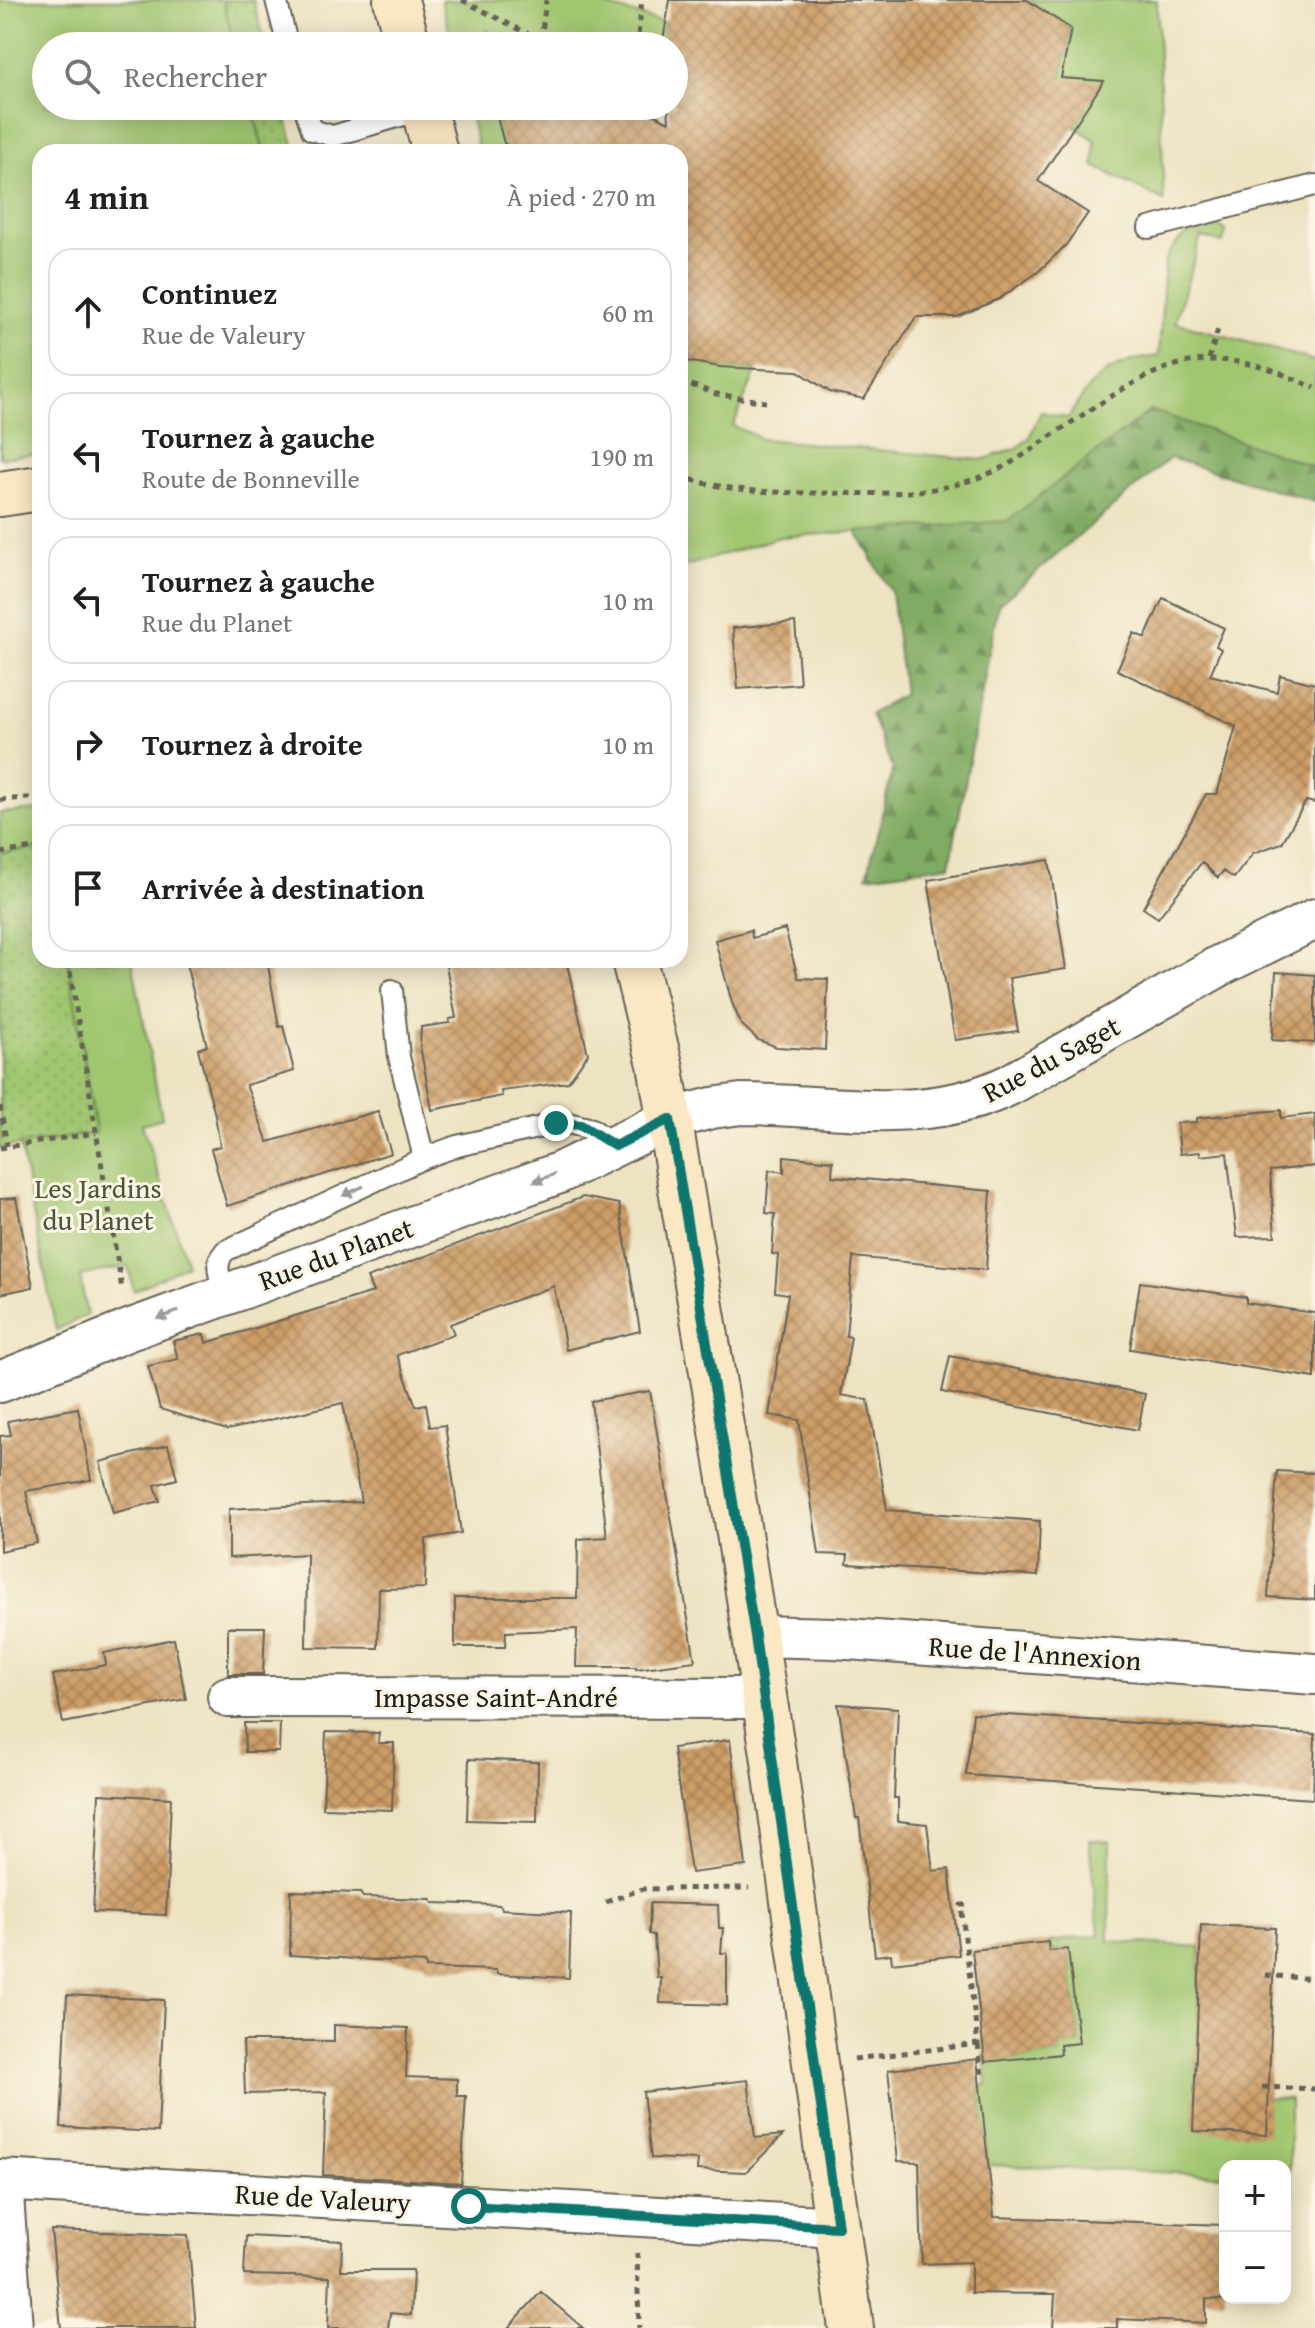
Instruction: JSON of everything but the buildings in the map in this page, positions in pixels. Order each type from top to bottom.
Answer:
[{"type":"main road","points":[[396,0],[404,32]]},
{"type":"main road","points":[[427,120],[433,144]]},
{"type":"main road","points":[[0,494],[32,489]]},
{"type":"main road","points":[[636,968],[670,1119],[755,1636],[851,2328]]},
{"type":"street","name":"Rue du Saget","points":[[670,1119],[741,1104],[924,1110],[966,1102],[1011,1084],[1221,965],[1315,919]]},
{"type":"street","name":"Rue du Planet","points":[[0,1382],[226,1293],[559,1173],[670,1119]]},
{"type":"street","name":"Rue de l'Annexion","points":[[755,1636],[835,1638],[1315,1674]]},
{"type":"street","name":"Impasse Saint-André","points":[[228,1697],[764,1698]]},
{"type":"street","name":"Rue de Valeury","points":[[1,2180],[838,2227]]},
{"type":"street","points":[[1,2180],[12,2328]]},
{"type":"lane","points":[[276,0],[284,32]]},
{"type":"lane","points":[[309,120],[312,130],[333,136],[385,120]]},
{"type":"lane","points":[[1149,228],[1315,185]]},
{"type":"lane","points":[[392,990],[399,1057],[424,1158]]},
{"type":"lane","points":[[226,1293],[218,1271],[218,1263],[225,1251],[424,1158],[457,1146],[564,1122],[592,1129],[615,1146]]},
{"type":"path","points":[[462,0],[525,32]]},
{"type":"path","points":[[542,32],[546,0]]},
{"type":"path","points":[[639,32],[642,0]]},
{"type":"path","points":[[1209,359],[1219,326]]},
{"type":"path","points":[[688,478],[758,492],[906,494],[941,489],[1000,469],[1155,371],[1192,361],[1241,361],[1315,388]]},
{"type":"path","points":[[688,384],[716,394],[766,402]]},
{"type":"path","points":[[0,800],[32,793]]},
{"type":"path","points":[[0,853],[32,848]]},
{"type":"path","points":[[69,968],[129,1330]]},
{"type":"path","points":[[0,1106],[3,1147],[96,1133]]},
{"type":"path","points":[[606,1902],[642,1889],[790,1888]]},
{"type":"path","points":[[966,1905],[961,1905],[982,2077]]},
{"type":"path","points":[[1265,1975],[1315,1979]]},
{"type":"path","points":[[814,2064],[978,2044]]},
{"type":"path","points":[[1262,2087],[1315,2089]]},
{"type":"path","points":[[637,2216],[639,2328]]},
{"type":"green space","points":[[0,0],[223,0],[231,32],[32,32],[32,120],[256,120],[262,144],[32,144],[32,454],[0,458]]},
{"type":"green space","points":[[223,0],[253,0],[262,32],[231,32]]},
{"type":"green space","points":[[441,0],[586,0],[665,23],[665,32],[449,32]]},
{"type":"green space","points":[[1027,0],[1157,0],[1164,201],[1094,166],[1095,140],[1074,126],[1086,108],[1061,77],[1071,29]]},
{"type":"green space","points":[[256,120],[287,120],[294,144],[262,144]]},
{"type":"green space","points":[[471,120],[498,120],[505,144],[477,144]]},
{"type":"green space","points":[[1218,225],[1226,231],[1223,243],[1201,237],[1175,322],[1315,361],[1315,467],[1151,410],[1007,521],[780,537],[688,566],[688,361],[720,367],[757,369],[733,426],[762,439],[982,460],[1017,448],[1029,438],[1041,412],[1068,418],[1086,391],[1115,367],[1159,356],[1165,260],[1180,239]]},
{"type":"green space","points":[[1151,410],[1315,467],[1315,502],[1170,458],[998,605],[950,865],[867,876],[893,769],[871,714],[904,694],[891,592],[856,531],[1007,521]]},
{"type":"green space","points":[[32,811],[32,848],[0,853],[0,813]]},
{"type":"green space","points":[[32,848],[32,968],[69,968],[96,1133],[0,1148],[0,853]]},
{"type":"green space","name":"Les Jardins du Planet","points":[[69,968],[134,968],[162,1118],[142,1124],[187,1264],[134,1291],[128,1266],[80,1276],[87,1315],[56,1330],[20,1145],[96,1132]]},
{"type":"green space","points":[[1089,1840],[1110,1842],[1109,1941],[1200,1947],[1196,2075],[1268,2098],[1290,2099],[1290,2160],[1219,2160],[1219,2175],[988,2165],[980,2087],[987,2085],[984,2054],[1002,2052],[1004,2060],[1060,2054],[1060,2045],[1079,2043],[1068,1949],[1049,1951],[1048,1942],[1099,1935]]},
{"type":"route","points":[[469,2206],[838,2227],[773,1754],[670,1119],[615,1146],[592,1129],[572,1123],[556,1123]]}]
